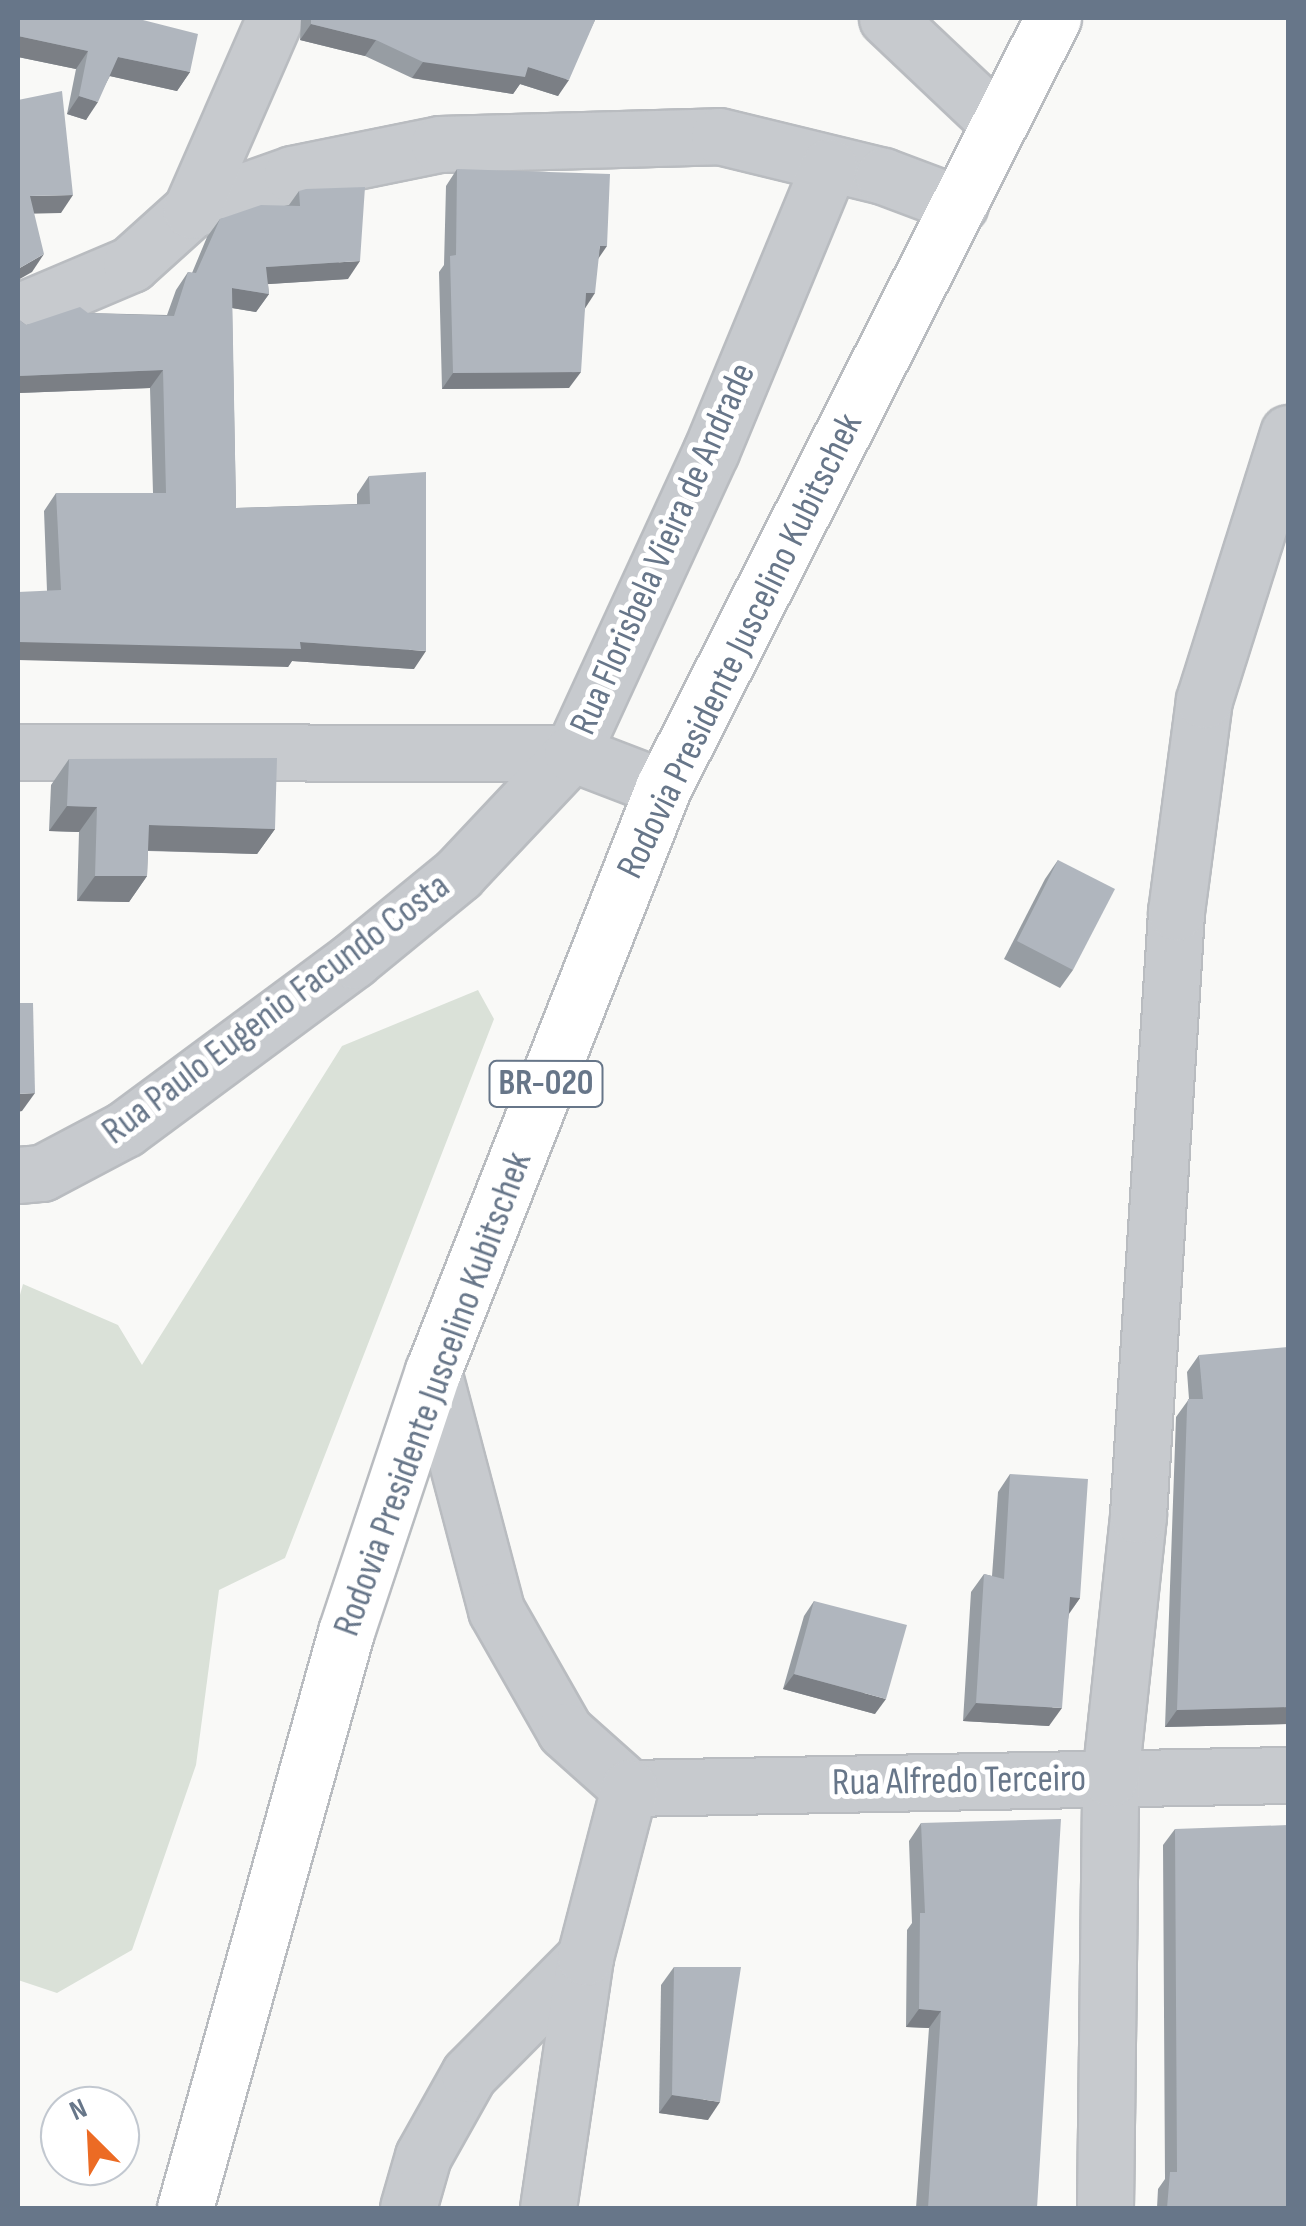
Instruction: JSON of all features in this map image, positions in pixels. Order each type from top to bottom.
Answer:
[{"type":"highway","name":"Rodovia Presidente Juscelino Kubitschek","points":[[185,2208],[346,1632],[433,1371],[663,788],[1053,18]]},
{"type":"street","points":[[191,210],[275,18]]},
{"type":"street","points":[[886,18],[998,123]]},
{"type":"street","points":[[18,312],[131,264],[191,210],[292,174],[439,144],[719,136],[829,166],[883,176],[960,205]]},
{"type":"street","name":"Rua Florisbela Vieira de Andrade","points":[[18,752],[572,753],[711,451],[829,166]]},
{"type":"street","points":[[1105,2208],[1110,1778],[1140,1496],[1176,912],[1204,700],[1288,434]]},
{"type":"street","points":[[572,753],[663,788]]},
{"type":"street","name":"Rua Paulo Eugenio Facundo Costa","points":[[18,1176],[42,1172],[124,1128],[353,960],[458,874],[572,753]]},
{"type":"street","points":[[433,1371],[496,1610],[566,1731],[629,1788],[586,1957],[548,2208]]},
{"type":"street","name":"Rua Alfredo Terceiro","points":[[629,1788],[1288,1775]]},
{"type":"street","points":[[408,2208],[422,2156],[469,2074],[586,1957]]},
{"type":"shaded area","points":[[478,990],[494,1019],[285,1558],[219,1590],[196,1765],[132,1950],[57,1993],[18,1980],[18,1302],[23,1284],[118,1325],[142,1365],[342,1046]]},
{"type":"building","points":[[18,18],[135,18],[198,34],[190,72],[118,57],[98,102],[79,96],[88,51],[18,36]]},
{"type":"building","points":[[311,18],[596,18],[569,80],[528,67],[525,77],[423,62],[376,40],[311,24]]},
{"type":"building","points":[[62,91],[73,195],[30,196],[44,254],[18,269],[18,100]]},
{"type":"building","points":[[457,169],[610,174],[607,246],[600,246],[595,293],[586,293],[581,372],[453,373],[450,256],[456,255]]},
{"type":"building","points":[[365,187],[360,261],[266,267],[269,294],[232,288],[236,508],[370,504],[369,476],[426,472],[426,651],[300,642],[301,649],[18,642],[18,592],[61,590],[56,493],[166,493],[163,370],[18,376],[18,319],[26,325],[80,307],[88,313],[174,316],[188,272],[196,273],[220,219],[261,205],[300,206],[299,191],[306,189]]},
{"type":"building","points":[[277,758],[275,829],[149,825],[147,876],[95,876],[97,807],[67,806],[69,759]]},
{"type":"building","points":[[1058,860],[1115,889],[1073,970],[1017,941]]},
{"type":"building","points":[[18,1003],[33,1003],[35,1093],[18,1094]]},
{"type":"building","points":[[1288,1347],[1288,1707],[1177,1710],[1187,1408],[1188,1399],[1203,1399],[1199,1355]]},
{"type":"building","points":[[1010,1474],[1088,1479],[1080,1598],[1070,1597],[1062,1708],[976,1703],[984,1574],[1004,1579]]},
{"type":"building","points":[[814,1601],[907,1625],[886,1699],[794,1674]]},
{"type":"building","points":[[1061,1819],[1037,2208],[928,2208],[941,2011],[919,2009],[920,1913],[925,1913],[921,1823]]},
{"type":"building","points":[[1288,1825],[1288,2208],[1167,2208],[1170,2172],[1177,2172],[1175,1829]]},
{"type":"building","points":[[674,1967],[741,1967],[720,2102],[672,2095]]}]
